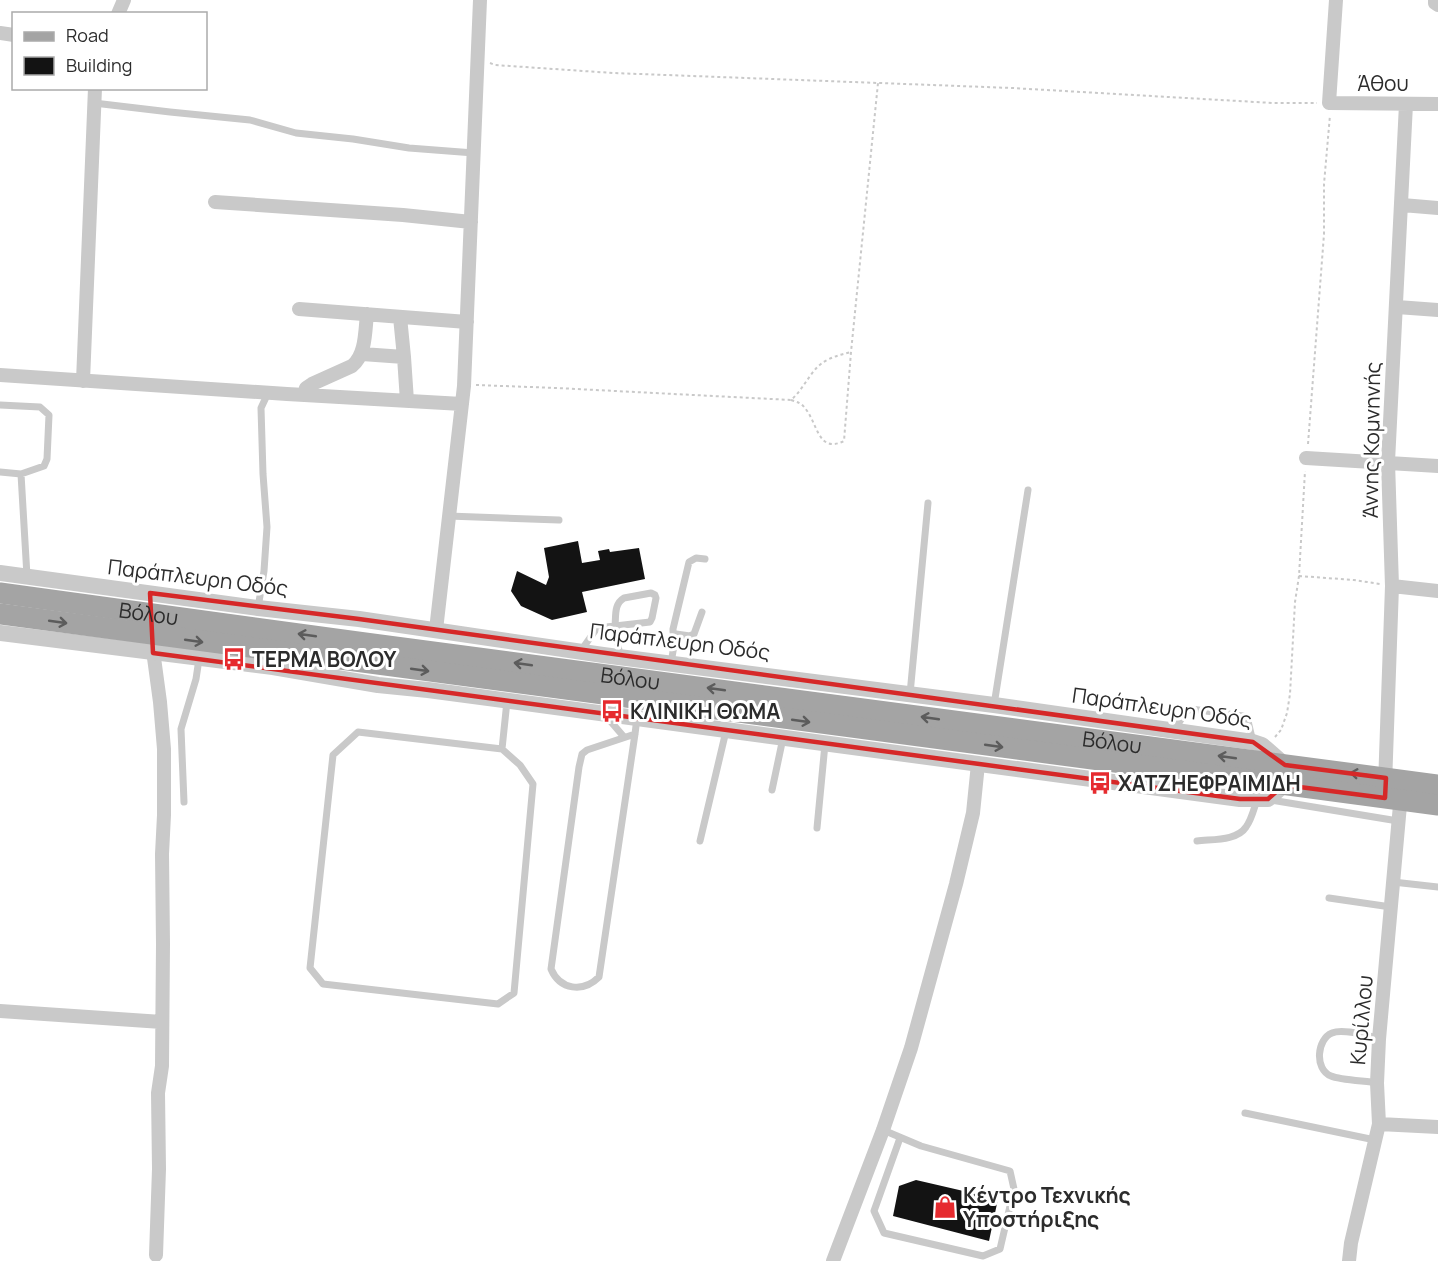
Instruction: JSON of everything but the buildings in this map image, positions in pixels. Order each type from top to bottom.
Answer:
[{"type":"main road","name":"Βόλου","points":[[0,593],[151,603],[400,648],[1393,789],[1438,805]]},
{"type":"main road","name":"Βόλου","points":[[0,614],[152,644],[1285,775]]},
{"type":"main road","name":"Βόλου","points":[[1393,789],[1438,785]]},
{"type":"street","points":[[436,630],[465,386],[480,0]]},
{"type":"street","points":[[1329,103],[1336,0]]},
{"type":"street","points":[[1435,0],[1438,5]]},
{"type":"street","points":[[83,381],[94,96]]},
{"type":"street","name":"Άθου","points":[[1329,103],[1438,104]]},
{"type":"street","name":"Άννης Κομνηνής","points":[[1393,789],[1392,585],[1388,462],[1406,104]]},
{"type":"street","points":[[215,202],[471,222]]},
{"type":"street","points":[[1402,205],[1438,208]]},
{"type":"street","points":[[1397,307],[1438,310]]},
{"type":"street","points":[[299,309],[467,322]]},
{"type":"street","points":[[304,395],[306,388],[312,384],[357,362],[362,354],[367,315]]},
{"type":"street","points":[[400,317],[407,401]]},
{"type":"street","points":[[362,354],[404,357]]},
{"type":"street","points":[[0,375],[462,404]]},
{"type":"street","points":[[1306,458],[1438,466]]},
{"type":"street","name":"Παράπλευρη Οδός","points":[[0,573],[151,603],[258,608],[359,619],[580,652],[994,705],[1258,743],[1285,775]]},
{"type":"street","points":[[1392,585],[1438,591]]},
{"type":"street","points":[[151,603],[152,644],[164,749],[162,1066],[158,1093],[159,1169],[156,1255]]},
{"type":"street","points":[[0,633],[152,644],[199,659],[273,668],[378,686],[428,690],[604,714],[636,726],[726,731],[1174,791],[1263,800],[1285,775]]},
{"type":"street","points":[[833,1261],[883,1130],[911,1048],[973,813],[978,764]]},
{"type":"street","name":"Κυρίλλου","points":[[1349,1261],[1351,1243],[1379,1124],[1377,1083],[1379,1039],[1398,821],[1393,789]]},
{"type":"street","points":[[0,1011],[162,1022]]},
{"type":"street","points":[[1379,1124],[1438,1127]]},
{"type":"lane","points":[[94,96],[170,112],[250,120],[296,132],[409,148],[474,153]]},
{"type":"lane","points":[[258,608],[264,571],[267,527],[262,474],[261,408],[268,393]]},
{"type":"lane","points":[[0,405],[40,407],[49,415],[47,459],[44,466],[21,474],[0,472]]},
{"type":"lane","points":[[21,474],[27,577]]},
{"type":"lane","points":[[994,705],[1028,490]]},
{"type":"lane","points":[[910,694],[928,503]]},
{"type":"lane","points":[[448,516],[559,520]]},
{"type":"lane","points":[[672,663],[676,634],[673,629],[690,562],[696,558],[705,559]]},
{"type":"lane","points":[[580,652],[597,628],[615,626],[650,622],[655,595],[651,593],[624,598],[616,607],[615,626],[620,657]]},
{"type":"lane","points":[[676,634],[690,636],[694,634],[702,612]]},
{"type":"lane","points":[[184,802],[181,729],[196,679],[199,659]]},
{"type":"lane","points":[[502,749],[507,701]]},
{"type":"lane","points":[[1173,731],[1186,712],[1194,709],[1243,716],[1248,721],[1258,743]]},
{"type":"lane","points":[[604,714],[624,737]]},
{"type":"lane","points":[[636,726],[599,977],[590,985],[573,988],[562,984],[553,975],[551,969],[579,767],[584,752],[624,737],[636,726]]},
{"type":"lane","points":[[700,841],[726,731]]},
{"type":"lane","points":[[358,732],[502,749],[520,765],[533,784],[514,993],[498,1004],[323,984],[310,968],[333,756],[358,732]]},
{"type":"lane","points":[[772,790],[783,738]]},
{"type":"lane","points":[[817,828],[825,744]]},
{"type":"lane","points":[[1197,841],[1229,837],[1240,833],[1263,800],[1398,821]]},
{"type":"lane","points":[[1393,882],[1438,887]]},
{"type":"lane","points":[[1329,898],[1391,907]]},
{"type":"lane","points":[[1377,1083],[1332,1077],[1322,1067],[1320,1051],[1330,1033],[1338,1031],[1379,1039]]},
{"type":"lane","points":[[1245,1113],[1375,1140]]},
{"type":"lane","points":[[883,1130],[921,1146],[1010,1171],[1014,1189],[1000,1249],[983,1256],[885,1233],[874,1211],[900,1138]]},
{"type":"path","points":[[478,58],[495,65],[613,73],[1012,88],[1273,103],[1329,103],[1330,117],[1324,184],[1324,234],[1290,694],[1281,730],[1273,739],[1258,743]]},
{"type":"path","points":[[465,386],[557,388],[791,400],[803,406],[812,418],[822,440],[834,444],[844,441],[878,83]]},
{"type":"path","points":[[791,400],[822,363],[851,352]]},
{"type":"path","points":[[1299,576],[1392,585]]},
{"type":"highlighted area","points":[[150,593],[359,619],[1253,742],[1285,765],[1386,778],[1385,798],[1284,785],[1268,799],[1240,799],[153,653]]},
{"type":"place","name":"ΤΕΡΜΑ ΒΟΛΟΥ","points":[[234,659]]},
{"type":"place","name":"ΚΛΙΝΙΚΗ ΘΩΜΑ","points":[[612,711]]},
{"type":"place","name":"ΧΑΤΖΗΕΦΡΑΙΜΙΔΗ","points":[[1100,783]]},
{"type":"place","name":"Κέντρο Τεχνικής Υποστήριξης","points":[[945,1207]]}]
